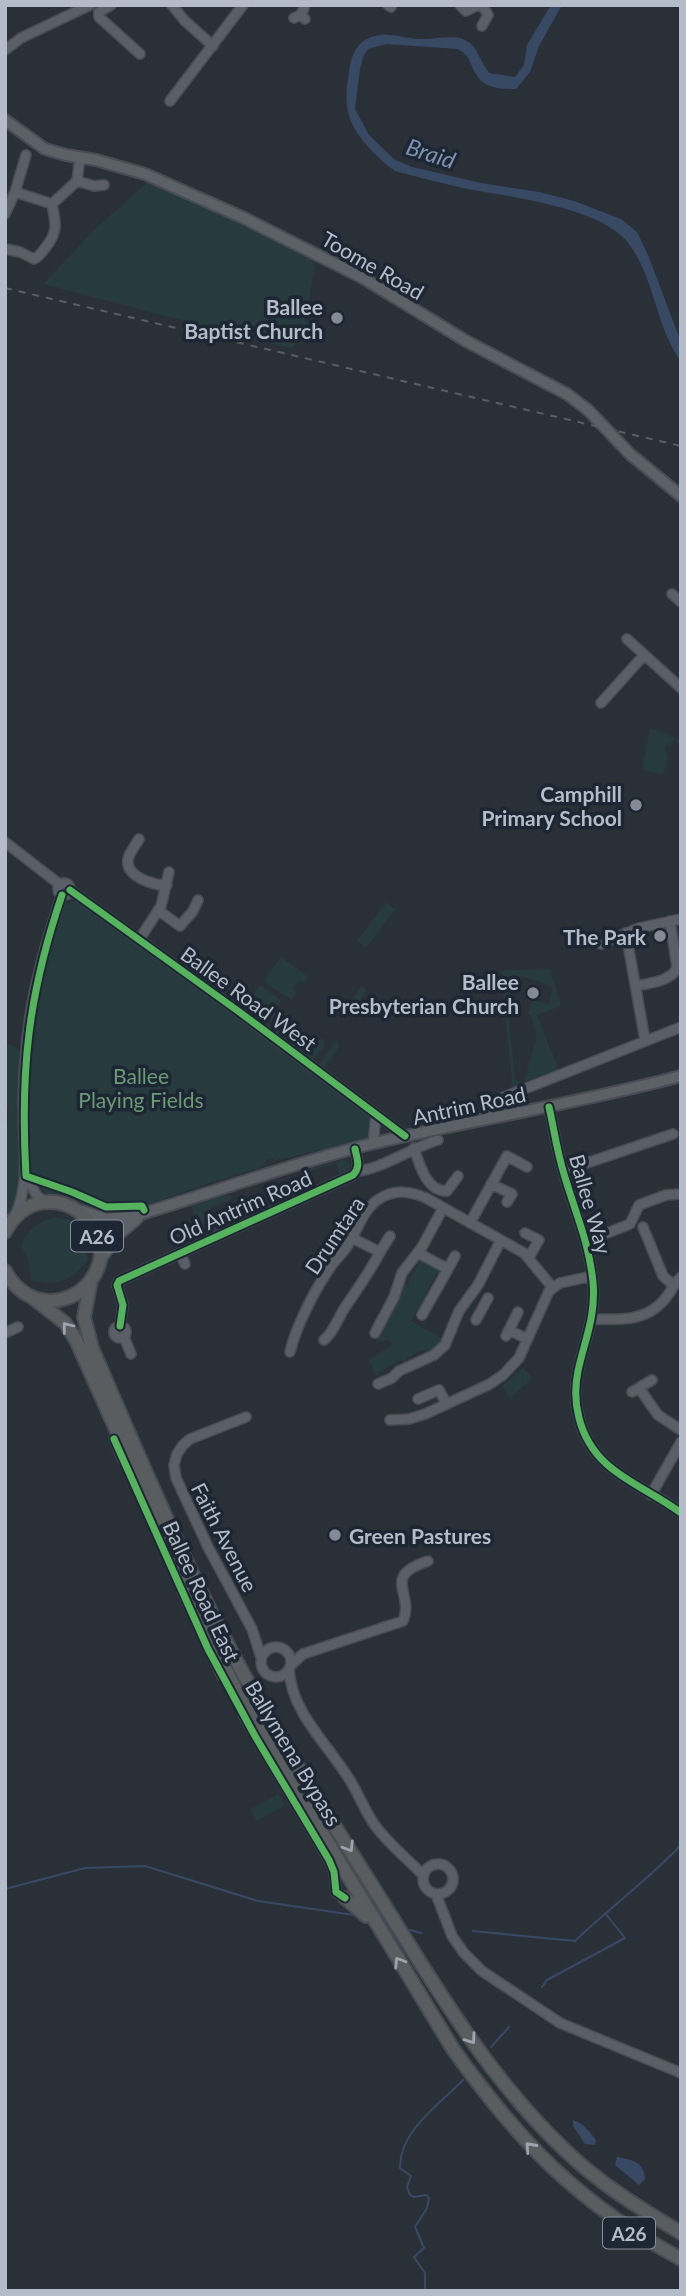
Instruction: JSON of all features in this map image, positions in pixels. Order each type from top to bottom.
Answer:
[{"type":"highway","name":"A26","points":[[5,1231],[15,1217],[29,1207],[46,1202],[66,1204],[89,1220],[100,1246],[99,1261],[91,1280],[82,1290],[59,1301],[33,1298],[20,1291],[5,1271]]},
{"type":"highway","name":"Ballymena Bypass","points":[[91,1280],[84,1317],[92,1348],[189,1563],[251,1689],[362,1869],[455,2016],[524,2108],[568,2153],[632,2203],[681,2231]]},
{"type":"highway","name":"A26","points":[[5,1288],[20,1291]]},
{"type":"highway","name":"Ballymena Bypass","points":[[33,1298],[65,1323],[76,1340],[208,1636],[239,1696],[351,1896],[380,1932],[453,2049],[482,2090],[537,2154],[580,2193],[637,2234],[681,2259]]},
{"type":"highway","points":[[109,1412],[109,1426],[114,1439]]},
{"type":"highway","points":[[351,1896],[363,1885],[362,1869]]},
{"type":"highway","name":"A26","points":[[580,2193],[609,2218],[681,2267]]},
{"type":"main road","name":"Toome Road","points":[[5,107],[10,123],[45,149],[145,174],[244,218],[328,259],[466,341],[555,387],[588,410],[630,454],[681,496]]},
{"type":"main road","name":"Antrim Road","points":[[78,1210],[117,1220],[299,1163],[373,1144],[681,1076]]},
{"type":"main road","name":"Antrim Road","points":[[99,1261],[128,1224],[145,1213]]},
{"type":"street","points":[[6,51],[21,38],[90,5]]},
{"type":"street","points":[[111,5],[99,12],[99,17],[142,55]]},
{"type":"street","points":[[172,5],[184,20],[213,46]]},
{"type":"street","points":[[170,101],[243,5]]},
{"type":"street","points":[[300,18],[306,5]]},
{"type":"street","points":[[460,5],[466,12],[480,5],[488,15],[482,26]]},
{"type":"street","points":[[5,214],[26,155]]},
{"type":"street","points":[[51,204],[77,181],[80,157]]},
{"type":"street","points":[[77,181],[94,186],[104,185]]},
{"type":"street","points":[[15,192],[51,204]]},
{"type":"street","points":[[5,249],[21,252],[32,258],[39,256],[57,229],[51,204]]},
{"type":"street","points":[[672,594],[681,603]]},
{"type":"street","points":[[627,639],[681,688]]},
{"type":"street","points":[[601,703],[644,655]]},
{"type":"street","points":[[139,839],[128,858],[129,865],[144,881],[167,885]]},
{"type":"street","name":"Ballee Road West","points":[[5,842],[59,884],[67,883],[66,892],[238,1011],[405,1136]]},
{"type":"street","points":[[139,940],[163,903],[169,872]]},
{"type":"street","points":[[15,1217],[22,1200],[26,1176],[23,1098],[29,1024],[39,969],[66,892]]},
{"type":"street","points":[[158,910],[180,926],[193,911],[198,900]]},
{"type":"street","points":[[601,944],[639,928],[681,919]]},
{"type":"street","points":[[636,986],[676,973],[670,921]]},
{"type":"street","points":[[626,933],[645,1040]]},
{"type":"street","points":[[488,1118],[488,1108],[499,1099],[681,1027]]},
{"type":"street","name":"Ballee Way","points":[[549,1107],[563,1171],[587,1241],[592,1276],[592,1319],[576,1384],[577,1412],[600,1459],[681,1513]]},
{"type":"street","points":[[373,1144],[376,1115]]},
{"type":"street","points":[[563,1171],[673,1134]]},
{"type":"street","name":"Old Antrim Road","points":[[131,1354],[124,1337],[126,1329],[120,1326],[123,1305],[117,1284],[357,1171],[367,1170],[438,1140]]},
{"type":"street","points":[[414,1148],[432,1188],[440,1192],[447,1191],[458,1176]]},
{"type":"street","points":[[355,1149],[357,1171]]},
{"type":"street","points":[[470,1223],[507,1156],[527,1167]]},
{"type":"street","points":[[26,1176],[32,1189],[46,1202]]},
{"type":"street","points":[[492,1184],[512,1194],[507,1202]]},
{"type":"street","name":"Drumtara","points":[[290,1352],[295,1332],[328,1271],[352,1238],[370,1206],[390,1194],[414,1193],[501,1240],[529,1257],[553,1288]]},
{"type":"street","points":[[587,1241],[630,1224],[639,1205],[666,1195],[681,1194]]},
{"type":"street","points":[[375,1333],[394,1297],[402,1273],[418,1253],[443,1208]]},
{"type":"street","points":[[643,1227],[663,1276],[673,1285]]},
{"type":"street","name":"Drumtara","points":[[525,1233],[539,1240],[529,1257]]},
{"type":"street","points":[[324,1340],[331,1333],[345,1306],[365,1281],[390,1236]]},
{"type":"street","points":[[352,1238],[380,1252]]},
{"type":"street","points":[[379,1384],[393,1382],[394,1374],[442,1349],[450,1338],[459,1311],[478,1285],[501,1240]]},
{"type":"street","points":[[418,1253],[448,1269]]},
{"type":"street","points":[[180,1254],[185,1264]]},
{"type":"street","points":[[422,1315],[455,1256]]},
{"type":"street","points":[[395,1423],[414,1418],[489,1384],[507,1372],[519,1358],[545,1297],[553,1288],[565,1282],[592,1276]]},
{"type":"street","points":[[592,1319],[623,1320],[645,1315],[662,1302],[681,1277]]},
{"type":"street","points":[[464,1304],[478,1317],[488,1298]]},
{"type":"street","points":[[518,1312],[507,1333],[527,1339]]},
{"type":"street","points":[[5,1333],[18,1327]]},
{"type":"street","points":[[652,1380],[636,1390],[658,1415],[681,1430]]},
{"type":"street","points":[[418,1399],[439,1390],[446,1403]]},
{"type":"street","name":"Faith Avenue","points":[[246,1417],[190,1439],[183,1445],[174,1465],[176,1478],[208,1548],[252,1629],[261,1657]]},
{"type":"street","name":"Ballee Road East","points":[[114,1439],[208,1649],[255,1736],[329,1860],[334,1872],[336,1892],[351,1896]]},
{"type":"street","points":[[651,1495],[681,1442]]},
{"type":"street","points":[[271,1676],[283,1675],[303,1654],[403,1620],[407,1609],[400,1586],[403,1576],[428,1561]]},
{"type":"street","name":"Faith Avenue","points":[[252,1629],[279,1648]]},
{"type":"street","points":[[303,1654],[279,1648],[267,1649],[261,1657],[263,1671],[281,1682],[293,1696],[352,1784],[374,1824],[395,1849],[423,1875],[424,1886],[436,1894],[452,1936],[464,1953],[482,1971],[559,2023],[681,2072]]},
{"type":"street","points":[[279,1648],[290,1657],[293,1696]]},
{"type":"street","points":[[412,1863],[429,1866],[439,1863],[451,1871],[453,1882],[447,1892],[444,1910]]},
{"type":"street","points":[[423,1875],[429,1866]]},
{"type":"street","points":[[436,1894],[447,1892]]},
{"type":"green space","points":[[149,181],[310,257],[315,267],[305,320],[309,324],[292,349],[43,284],[93,231]]},
{"type":"green space","points":[[650,728],[681,741],[681,748],[676,740],[664,747],[667,762],[660,774],[645,771],[642,767]]},
{"type":"green space","name":"Ballee Playing Fields","points":[[72,901],[78,901],[371,1115],[373,1126],[368,1138],[365,1141],[277,1160],[268,1159],[262,1167],[200,1186],[123,1216],[106,1216],[72,1199],[49,1197],[35,1183],[31,1171],[28,1063],[40,978],[57,917],[63,907]]},
{"type":"green space","points":[[386,902],[395,909],[366,948],[357,941]]},
{"type":"green space","points":[[281,957],[308,977],[304,983],[300,980],[293,989],[297,992],[292,1000],[263,981]]},
{"type":"green space","points":[[550,969],[561,1006],[537,1015],[559,1070],[524,1081],[537,1037],[531,1015],[528,1015],[531,1002],[534,1000],[548,1004],[553,986],[520,976],[515,989],[512,988],[508,1009],[515,1080],[521,1082],[513,1088],[502,970]]},
{"type":"green space","points":[[260,985],[280,1000],[272,1020],[248,1002]]},
{"type":"green space","points":[[361,986],[367,990],[350,1015],[345,1011]]},
{"type":"green space","points":[[283,1013],[291,1015],[288,1019],[318,1042],[321,1038],[324,1040],[324,1047],[313,1060],[272,1029]]},
{"type":"green space","points":[[337,1039],[339,1047],[324,1068],[319,1064]]},
{"type":"green space","points":[[5,1043],[15,1047],[23,1056],[22,1171],[16,1200],[5,1219],[5,1136],[9,1113],[5,1096]]},
{"type":"green space","points":[[345,1159],[350,1164],[347,1173],[251,1218],[247,1217],[339,1174],[336,1163],[300,1174],[300,1171]]},
{"type":"green space","points":[[222,1196],[232,1196],[232,1199],[208,1210],[217,1230],[239,1220],[237,1224],[205,1239],[191,1206]]},
{"type":"green space","points":[[54,1217],[73,1221],[82,1234],[88,1260],[76,1273],[63,1280],[48,1283],[31,1280],[28,1259],[21,1246],[33,1227]]},
{"type":"green space","points":[[98,1223],[119,1224],[105,1246]]},
{"type":"green space","points":[[419,1258],[442,1269],[442,1275],[437,1273],[425,1294],[431,1298],[423,1299],[411,1321],[445,1341],[428,1355],[425,1349],[406,1358],[407,1363],[402,1360],[390,1365],[376,1376],[369,1360],[393,1344],[389,1340],[376,1342],[396,1303],[403,1282],[407,1284],[418,1264],[414,1262]]},
{"type":"green space","points":[[523,1368],[533,1378],[510,1398],[502,1386]]},
{"type":"green space","points":[[278,1794],[285,1805],[257,1821],[250,1809]]},
{"type":"water","points":[[551,5],[562,5],[539,46],[530,72],[516,89],[496,88],[481,81],[469,59],[458,49],[386,44],[368,49],[363,57],[355,109],[369,135],[395,160],[412,167],[481,183],[539,192],[574,201],[621,219],[637,232],[648,255],[681,342],[681,361],[666,334],[638,258],[616,231],[598,220],[552,205],[463,188],[395,171],[371,150],[352,123],[347,105],[349,72],[354,52],[364,41],[382,35],[422,39],[458,38],[471,44],[489,73],[515,77],[524,65],[527,45]]},
{"type":"water","points":[[573,2120],[589,2131],[596,2140],[595,2145],[585,2144],[573,2126]]},
{"type":"water","points":[[617,2157],[640,2165],[645,2179],[639,2185],[615,2165]]},
{"type":"waterway","points":[[473,1931],[575,1941],[681,1845]]},
{"type":"waterway","points":[[5,1889],[85,1868],[145,1866],[258,1901],[354,1915]]},
{"type":"waterway","points":[[542,1987],[547,1980],[625,1938],[605,1913]]},
{"type":"waterway","points":[[410,1930],[421,1933]]},
{"type":"waterway","points":[[491,2047],[509,2027]]},
{"type":"waterway","points":[[425,2291],[425,2273],[414,2257],[424,2248],[415,2227],[427,2208],[429,2198],[426,2195],[410,2195],[407,2187],[411,2176],[400,2168],[401,2155],[406,2142],[422,2119],[463,2080]]},
{"type":"railway","points":[[5,288],[681,446]]},
{"type":"cycle path","points":[[70,890],[405,1136]]},
{"type":"cycle path","points":[[62,895],[41,966],[29,1034],[24,1102],[26,1176],[106,1207],[142,1206],[144,1210]]},
{"type":"cycle path","points":[[549,1107],[593,1282],[591,1317],[576,1383],[579,1418],[595,1452],[607,1464],[681,1513]]},
{"type":"cycle path","points":[[120,1326],[123,1305],[117,1285],[119,1281],[353,1175],[358,1166],[355,1149]]},
{"type":"cycle path","points":[[114,1439],[208,1649],[255,1736],[329,1860],[334,1872],[336,1892],[345,1898]]},
{"type":"place","name":"Ballee Baptist Church","points":[[337,318]]},
{"type":"place","name":"Camphill Primary School","points":[[636,805]]},
{"type":"place","name":"The Park","points":[[660,936]]},
{"type":"place","name":"Ballee Presbyterian Church","points":[[533,993]]},
{"type":"place","name":"Green Pastures","points":[[335,1535]]},
{"type":"water label","name":"Braid","points":[[431,153]]}]
